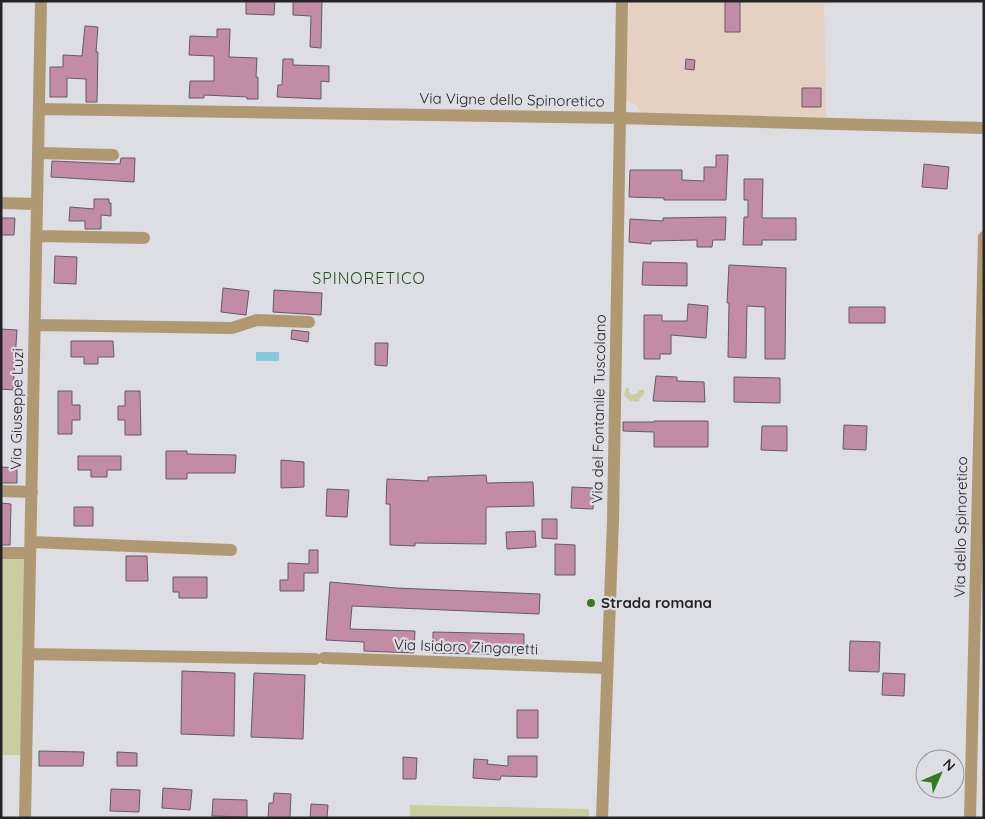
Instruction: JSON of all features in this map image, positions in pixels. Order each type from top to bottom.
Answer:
[{"type":"street","name":"Via Giuseppe Luzi","points":[[25,818],[41,1]]},
{"type":"street","name":"Via del Fontanile Tuscolano","points":[[602,818],[613,520],[622,1]]},
{"type":"street","name":"Via Vigne dello Spinoretico","points":[[39,109],[620,118],[984,128]]},
{"type":"street","points":[[38,153],[113,155]]},
{"type":"street","points":[[1,203],[37,204]]},
{"type":"street","points":[[37,236],[144,238]]},
{"type":"street","name":"Via dello Spinoretico","points":[[970,818],[984,237]]},
{"type":"street","points":[[35,324],[232,328],[256,320],[309,322]]},
{"type":"street","points":[[1,491],[32,492]]},
{"type":"street","points":[[1,553],[31,548],[231,550]]},
{"type":"street","name":"Via Isidoro Zingaretti","points":[[28,654],[320,658],[608,668]]},
{"type":"shaded area","points":[[629,1],[824,1],[826,117],[642,114],[635,104],[625,100]]},
{"type":"green space","points":[[626,388],[629,388],[631,395],[644,390],[644,394],[639,399],[639,402],[630,401],[624,395]]},
{"type":"green space","points":[[1,553],[30,553],[26,755],[1,755]]},
{"type":"green space","points":[[410,805],[589,809],[589,818],[410,818]]},
{"type":"water","points":[[256,352],[279,352],[279,361],[256,361]]},
{"type":"building","points":[[246,1],[275,1],[274,15],[246,14]]},
{"type":"building","points":[[293,1],[322,1],[321,48],[310,47],[311,16],[293,15]]},
{"type":"building","points":[[725,1],[740,1],[740,32],[725,32]]},
{"type":"building","points":[[85,26],[98,27],[96,52],[98,52],[97,102],[86,102],[86,79],[67,78],[67,97],[50,97],[50,67],[63,67],[63,55],[82,56]]},
{"type":"building","points":[[217,29],[230,29],[229,57],[257,58],[258,99],[204,95],[204,98],[189,98],[190,81],[214,81],[214,56],[189,55],[190,36],[217,37]]},
{"type":"building","points":[[283,59],[293,59],[293,65],[329,66],[329,82],[321,81],[321,99],[277,97],[278,85],[282,85]]},
{"type":"building","points":[[686,59],[695,60],[694,70],[685,69]]},
{"type":"building","points":[[802,88],[821,88],[821,107],[802,107]]},
{"type":"building","points":[[716,155],[728,155],[726,200],[664,200],[664,198],[629,197],[630,170],[682,170],[682,180],[704,181],[704,167],[716,167]]},
{"type":"building","points":[[121,158],[135,158],[134,182],[51,177],[52,161],[120,164]]},
{"type":"building","points":[[924,164],[949,167],[947,189],[922,187]]},
{"type":"building","points":[[744,179],[763,179],[762,218],[796,218],[796,240],[762,240],[762,245],[743,245],[744,217],[748,217],[748,200],[744,200]]},
{"type":"building","points":[[94,199],[109,199],[109,203],[111,203],[111,216],[101,215],[101,229],[85,229],[85,221],[69,221],[70,207],[94,209]]},
{"type":"building","points":[[726,217],[725,240],[713,240],[712,247],[697,247],[697,240],[651,241],[651,244],[629,242],[630,219],[663,221],[663,218]]},
{"type":"building","points":[[1,218],[15,218],[14,235],[1,235]]},
{"type":"building","points":[[55,256],[77,257],[76,284],[54,283]]},
{"type":"building","points":[[643,262],[687,263],[687,286],[642,285]]},
{"type":"building","points":[[729,265],[786,268],[785,359],[765,359],[765,307],[747,306],[746,358],[728,357],[729,303],[727,303]]},
{"type":"building","points":[[223,288],[249,291],[246,315],[221,312]]},
{"type":"building","points":[[274,290],[322,293],[321,315],[273,312]]},
{"type":"building","points":[[688,304],[708,306],[706,338],[671,335],[671,354],[660,354],[660,359],[644,359],[644,315],[662,315],[662,321],[687,321]]},
{"type":"building","points":[[849,307],[885,307],[885,323],[849,323]]},
{"type":"building","points":[[1,329],[17,330],[13,390],[1,389]]},
{"type":"building","points":[[292,330],[309,332],[308,342],[291,339]]},
{"type":"building","points":[[71,341],[113,341],[114,357],[98,357],[98,364],[84,364],[84,357],[71,357]]},
{"type":"building","points":[[375,343],[388,343],[387,366],[375,365]]},
{"type":"building","points":[[656,376],[677,377],[677,381],[704,382],[705,402],[653,401]]},
{"type":"building","points":[[734,377],[780,378],[780,403],[734,402]]},
{"type":"building","points":[[58,391],[72,391],[72,405],[80,405],[80,420],[72,420],[72,434],[58,434]]},
{"type":"building","points":[[125,391],[140,391],[141,435],[125,435],[125,420],[118,420],[118,406],[125,406]]},
{"type":"building","points":[[708,421],[708,447],[654,447],[654,432],[623,431],[623,422]]},
{"type":"building","points":[[844,425],[867,426],[866,450],[843,449]]},
{"type":"building","points":[[762,426],[787,426],[787,451],[761,450]]},
{"type":"building","points":[[166,451],[187,451],[187,454],[236,455],[235,473],[187,473],[187,479],[166,479]]},
{"type":"building","points":[[78,456],[121,456],[121,470],[107,470],[107,477],[91,477],[91,470],[78,470]]},
{"type":"building","points":[[281,460],[304,462],[304,487],[281,488]]},
{"type":"building","points":[[1,467],[17,468],[17,483],[1,483]]},
{"type":"building","points":[[486,475],[487,483],[533,482],[534,506],[487,507],[486,544],[415,543],[415,546],[390,545],[390,504],[386,504],[387,479],[428,481],[428,477]]},
{"type":"building","points":[[572,487],[594,488],[593,509],[571,508]]},
{"type":"building","points":[[327,489],[349,490],[347,517],[326,516]]},
{"type":"building","points":[[1,503],[11,504],[10,545],[1,545]]},
{"type":"building","points":[[74,507],[93,507],[93,526],[74,526]]},
{"type":"building","points":[[542,519],[557,519],[557,539],[542,538]]},
{"type":"building","points":[[535,531],[536,547],[507,549],[506,532]]},
{"type":"building","points":[[555,544],[575,545],[575,575],[555,575]]},
{"type":"building","points":[[309,550],[318,550],[318,573],[304,573],[304,591],[280,591],[280,580],[288,580],[288,563],[309,564]]},
{"type":"building","points":[[126,556],[147,556],[148,581],[126,581]]},
{"type":"building","points":[[173,577],[207,577],[207,598],[179,598],[179,592],[173,592]]},
{"type":"building","points":[[330,582],[396,588],[540,594],[539,614],[352,606],[350,629],[415,631],[414,653],[364,651],[364,642],[326,640]]},
{"type":"building","points":[[433,632],[524,634],[524,655],[433,653]]},
{"type":"building","points":[[850,641],[880,642],[879,672],[849,671]]},
{"type":"building","points":[[182,671],[235,673],[234,736],[181,734]]},
{"type":"building","points":[[254,673],[305,675],[303,739],[251,737]]},
{"type":"building","points":[[883,673],[905,674],[904,696],[882,695]]},
{"type":"building","points":[[517,710],[538,710],[538,738],[517,738]]},
{"type":"building","points":[[39,751],[84,752],[83,766],[39,766]]},
{"type":"building","points":[[117,752],[137,753],[137,766],[117,766]]},
{"type":"building","points":[[508,756],[537,756],[537,777],[501,776],[500,780],[473,778],[474,759],[488,760],[487,764],[508,766]]},
{"type":"building","points":[[403,757],[417,758],[416,779],[403,779]]},
{"type":"building","points":[[163,788],[192,790],[190,810],[162,808]]},
{"type":"building","points":[[111,789],[140,790],[139,812],[110,811]]},
{"type":"building","points":[[274,793],[291,794],[290,818],[268,818],[269,803],[273,803]]},
{"type":"building","points":[[213,799],[247,800],[247,817],[212,816]]},
{"type":"building","points":[[311,804],[328,805],[327,818],[310,818]]},
{"type":"place","name":"Strada romana","points":[[591,603]]},
{"type":"district","name":"SPINORETICO","points":[[369,278]]}]
